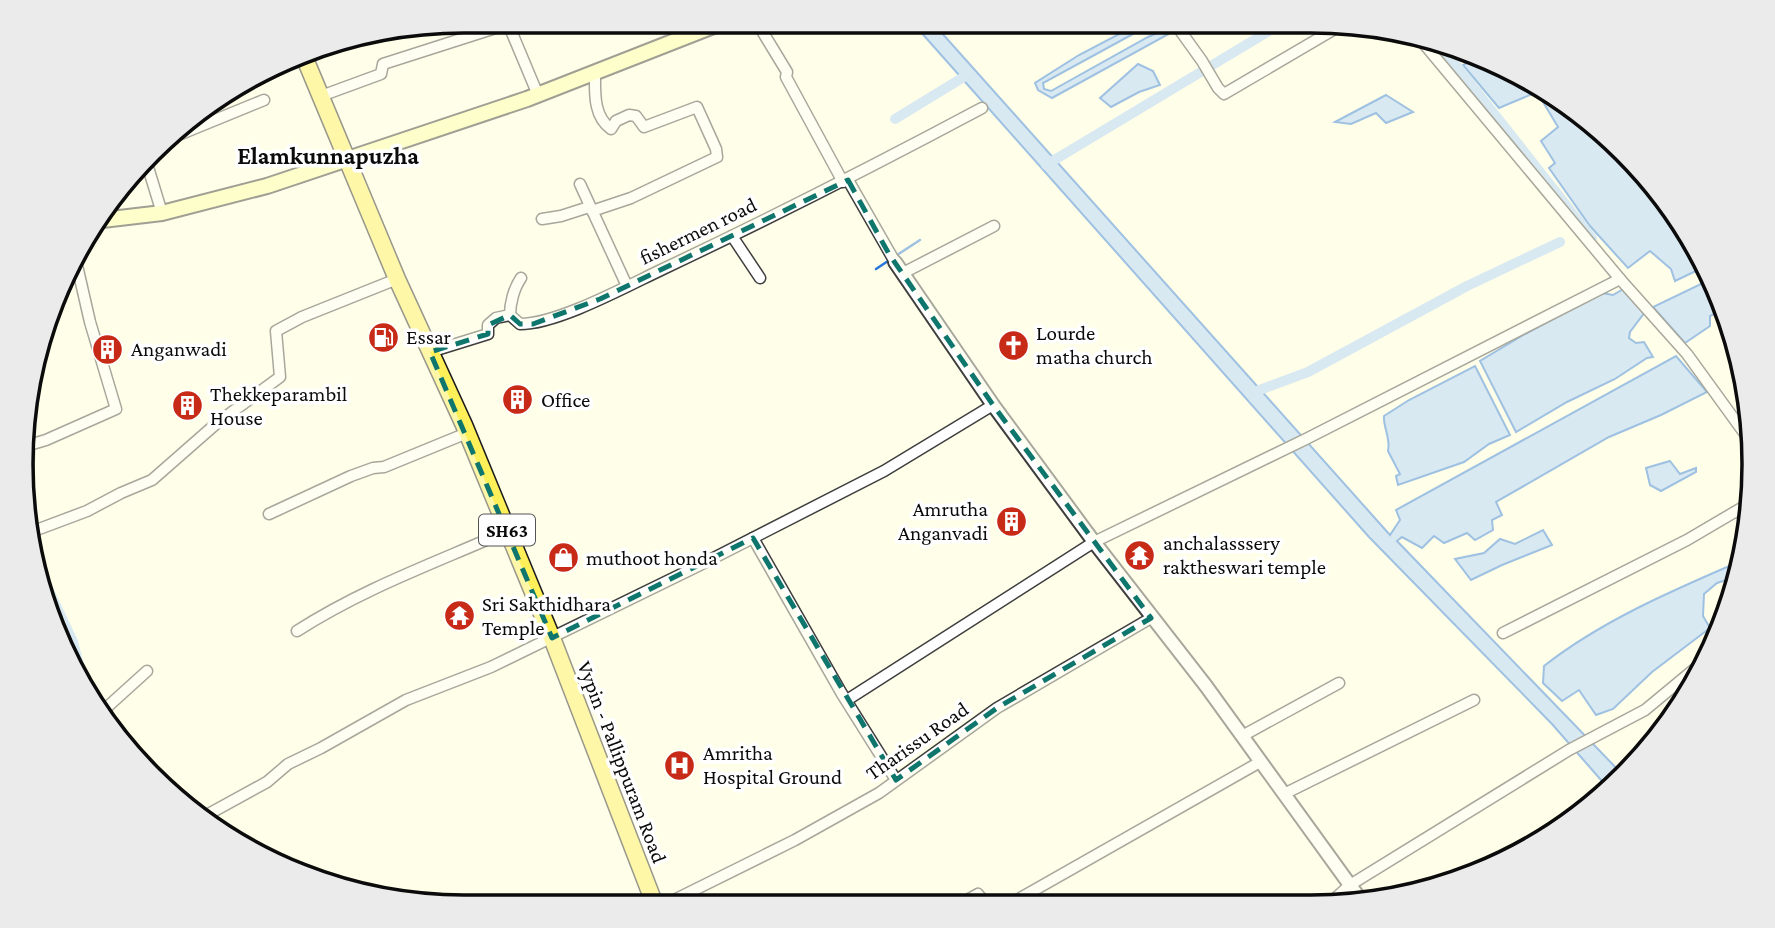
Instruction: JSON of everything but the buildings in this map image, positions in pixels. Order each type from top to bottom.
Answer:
[{"type":"main road","points":[[110,219],[162,213],[267,186],[538,95],[696,33]]},
{"type":"main road","name":"Vypin - Pallippuram Road","points":[[307,63],[397,279],[467,433],[552,638],[651,895]]},
{"type":"street","points":[[321,96],[381,74],[383,64],[475,33]]},
{"type":"street","points":[[513,33],[538,95]]},
{"type":"street","points":[[763,33],[787,72],[786,77],[801,109],[896,263],[993,405],[1242,736],[1355,892]]},
{"type":"street","points":[[1182,33],[1224,94],[1327,34]]},
{"type":"street","points":[[1428,50],[1620,279],[1687,354],[1740,427]]},
{"type":"street","points":[[542,219],[631,198],[717,157],[697,107],[644,127],[636,117],[629,115],[615,121],[611,129],[604,124],[599,114],[594,94],[595,73]]},
{"type":"street","points":[[194,129],[264,100]]},
{"type":"street","name":"fishermen road","points":[[510,315],[520,324],[533,324],[600,299],[846,181],[982,108]]},
{"type":"street","points":[[149,170],[162,213]]},
{"type":"street","points":[[580,184],[627,286]]},
{"type":"street","points":[[896,263],[994,226]]},
{"type":"street","points":[[732,236],[760,278]]},
{"type":"street","points":[[34,444],[116,409],[90,322],[79,272]]},
{"type":"street","points":[[430,352],[488,334],[488,325],[496,318],[510,315],[514,289],[521,278]]},
{"type":"street","points":[[39,529],[87,511],[152,480],[217,423],[280,377],[276,331],[302,317],[397,279]]},
{"type":"street","points":[[846,701],[1094,542],[1287,449],[1620,279]]},
{"type":"street","points":[[211,813],[267,782],[288,764],[406,700],[481,672],[753,538],[884,471],[993,405]]},
{"type":"street","points":[[269,514],[351,476],[384,467],[467,433]]},
{"type":"street","points":[[1503,632],[1687,540],[1739,509]]},
{"type":"street","points":[[297,631],[370,589],[507,531]]},
{"type":"street","points":[[753,538],[846,701],[896,780]]},
{"type":"street","name":"Tharissu Road","points":[[684,895],[795,840],[879,793],[997,708],[1151,618]]},
{"type":"street","points":[[108,706],[147,671]]},
{"type":"street","points":[[1340,894],[1350,885],[1569,750],[1644,710],[1686,676]]},
{"type":"street","points":[[1242,736],[1339,682]]},
{"type":"street","points":[[1284,794],[1474,700]]},
{"type":"street","points":[[1026,895],[1260,762]]},
{"type":"highlighted area","points":[[848,180],[889,254],[993,405],[1151,618],[997,708],[896,780],[753,538],[552,638],[430,352],[488,334],[488,325],[510,315],[520,324],[533,324],[600,299]]},
{"type":"water","points":[[922,33],[942,33],[1390,535],[1400,520],[1396,510],[1676,356],[1707,392],[1609,437],[1496,502],[1502,515],[1492,520],[1493,530],[1475,540],[1467,533],[1444,543],[1434,536],[1422,548],[1402,537],[1397,541],[1617,768],[1602,781],[1552,724],[1369,537]]},
{"type":"water","points":[[1121,33],[1135,33],[1043,83],[1044,89],[1051,91],[1148,37],[1157,33],[1171,33],[1052,98],[1038,90],[1035,83]]},
{"type":"water","points":[[1467,63],[1476,66],[1531,94],[1499,108],[1463,65]]},
{"type":"water","points":[[1138,64],[1153,71],[1160,85],[1139,92],[1111,107],[1100,98]]},
{"type":"water","points":[[1386,95],[1413,112],[1386,123],[1376,113],[1351,124],[1335,122]]},
{"type":"water","points":[[1543,101],[1595,140],[1635,180],[1669,225],[1696,271],[1675,281],[1671,269],[1650,251],[1628,268],[1590,226],[1549,168],[1555,163],[1541,141],[1558,127]]},
{"type":"water","points":[[1702,283],[1714,314],[1710,316],[1710,326],[1685,343],[1653,307]]},
{"type":"water","points":[[1625,288],[1645,312],[1630,332],[1629,338],[1636,343],[1644,342],[1653,357],[1516,432],[1480,361],[1602,293],[1613,295]]},
{"type":"water","points":[[1475,366],[1510,435],[1489,444],[1464,462],[1398,485],[1396,476],[1400,474],[1388,451],[1384,416]]},
{"type":"water","points":[[1670,461],[1680,474],[1696,468],[1696,472],[1661,491],[1650,485],[1646,468]]},
{"type":"water","points":[[1543,530],[1552,545],[1471,580],[1455,559],[1484,553],[1500,539],[1515,544]]},
{"type":"water","points":[[1729,566],[1725,580],[1717,583],[1704,594],[1703,616],[1709,629],[1652,672],[1613,709],[1596,715],[1579,690],[1562,701],[1543,683],[1544,666],[1588,635],[1660,597]]},
{"type":"waterway","points":[[1046,165],[1266,33]]},
{"type":"waterway","points":[[1449,56],[1592,238]]},
{"type":"waterway","points":[[895,119],[967,75]]},
{"type":"waterway","points":[[897,255],[920,240]]},
{"type":"waterway","points":[[1254,399],[1257,391],[1308,372],[1467,286],[1560,242]]},
{"type":"waterway","points":[[876,269],[891,259]]},
{"type":"waterway","points":[[63,620],[74,647]]},
{"type":"place","name":"Essar","points":[[383,337]]},
{"type":"place","name":"Lourde matha church","points":[[1013,345]]},
{"type":"place","name":"Anganwadi","points":[[108,349]]},
{"type":"place","name":"Office","points":[[518,400]]},
{"type":"place","name":"Thekkeparambil House","points":[[187,406]]},
{"type":"place","name":"Amrutha Anganvadi","points":[[1011,521]]},
{"type":"place","name":"anchalasssery raktheswari temple","points":[[1140,555]]},
{"type":"place","name":"muthoot honda","points":[[563,558]]},
{"type":"place","name":"Sri Sakthidhara Temple","points":[[459,616]]},
{"type":"place","name":"Amritha Hospital Ground","points":[[680,765]]},
{"type":"district","name":"Elamkunnapuzha","points":[[328,155]]}]
